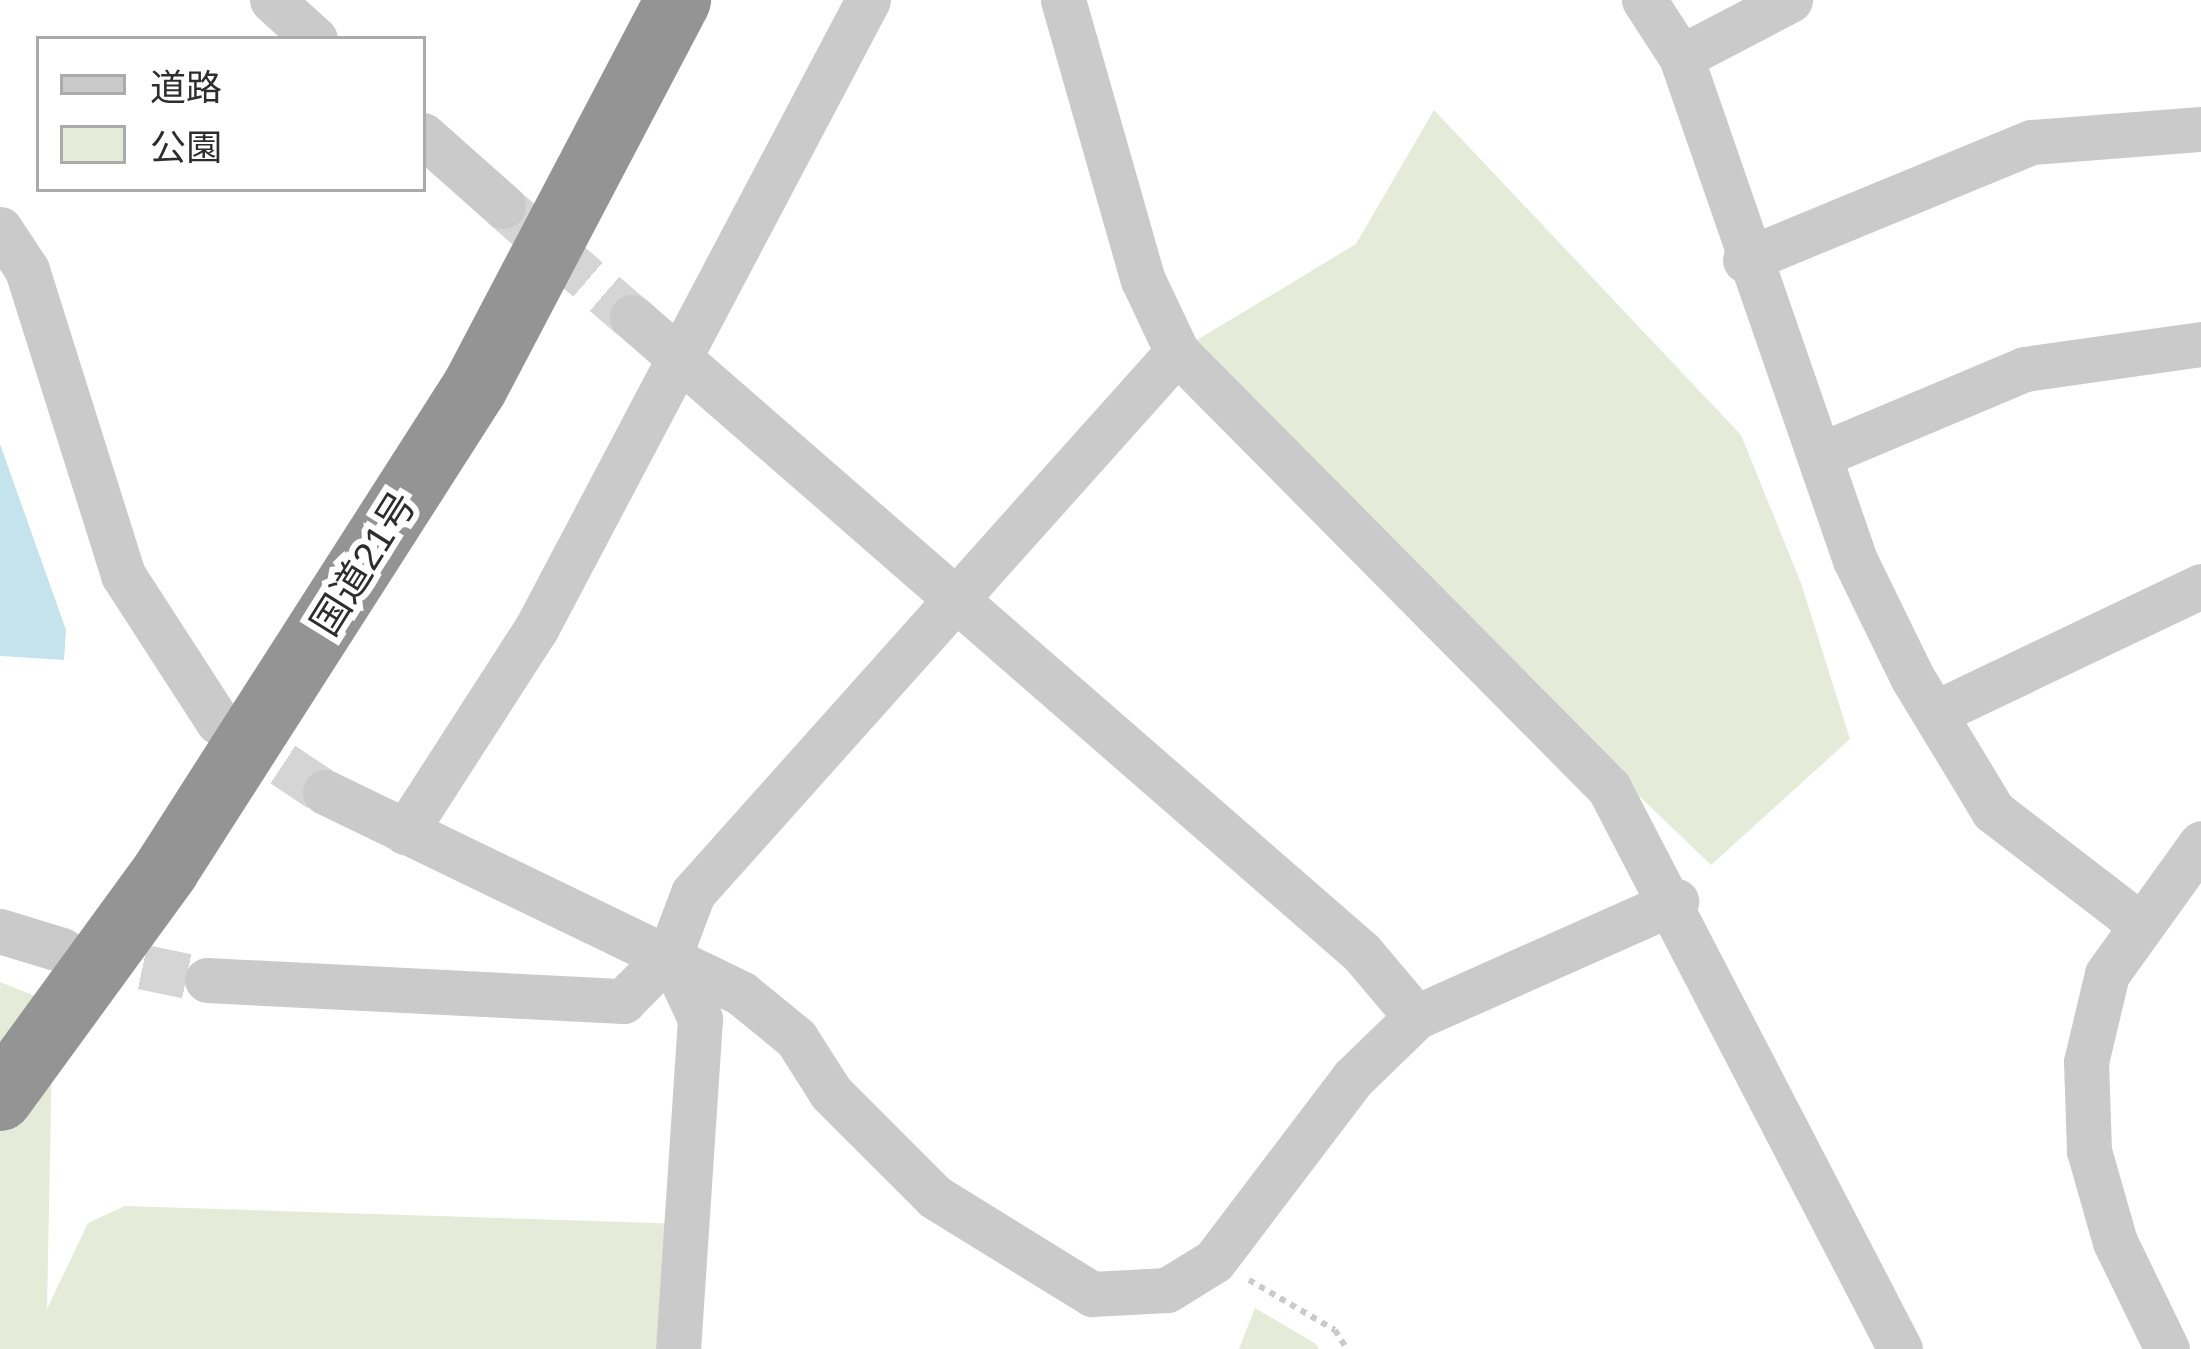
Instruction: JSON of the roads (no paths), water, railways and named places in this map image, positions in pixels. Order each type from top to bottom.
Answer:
[{"type":"highway","name":"国道21号","points":[[0,1098],[166,869],[475,387],[678,0]]},
{"type":"street","points":[[272,0],[312,36]]},
{"type":"street","points":[[405,832],[536,629],[684,362],[868,0]]},
{"type":"street","points":[[1063,0],[1142,280],[1177,352],[1544,715],[1609,788],[1676,901],[1900,1349]]},
{"type":"street","points":[[1644,0],[1681,57],[1745,260],[1820,454],[1855,560],[1993,811],[2138,922]]},
{"type":"street","points":[[1681,57],[1790,0]]},
{"type":"street","points":[[1745,260],[2032,142],[2201,129]]},
{"type":"street","points":[[426,138],[503,206]]},
{"type":"street","points":[[0,229],[28,270],[123,575],[218,722]]},
{"type":"street","points":[[632,316],[1362,952],[1416,1017]]},
{"type":"street","points":[[1820,454],[2025,369],[2201,344]]},
{"type":"street","points":[[207,980],[623,1001],[670,954],[693,893],[1177,352]]},
{"type":"street","points":[[1937,712],[2201,586]]},
{"type":"street","points":[[325,792],[670,954],[796,1038],[831,1093],[935,1197],[1022,1260],[1092,1294],[1167,1290],[1214,1261],[1354,1078],[1416,1017],[1676,901]]},
{"type":"street","points":[[2168,1349],[2114,1242],[2089,1151],[2086,1062],[2107,974],[2138,922],[2201,843]]},
{"type":"street","points":[[0,931],[62,950]]},
{"type":"street","points":[[670,954],[700,1019],[678,1349]]},
{"type":"water","points":[[0,444],[66,630],[64,660],[0,656]]},
{"type":"tunnel","points":[[503,206],[632,317]]},
{"type":"tunnel","points":[[227,727],[325,792]]},
{"type":"tunnel","points":[[77,953],[207,980]]}]
